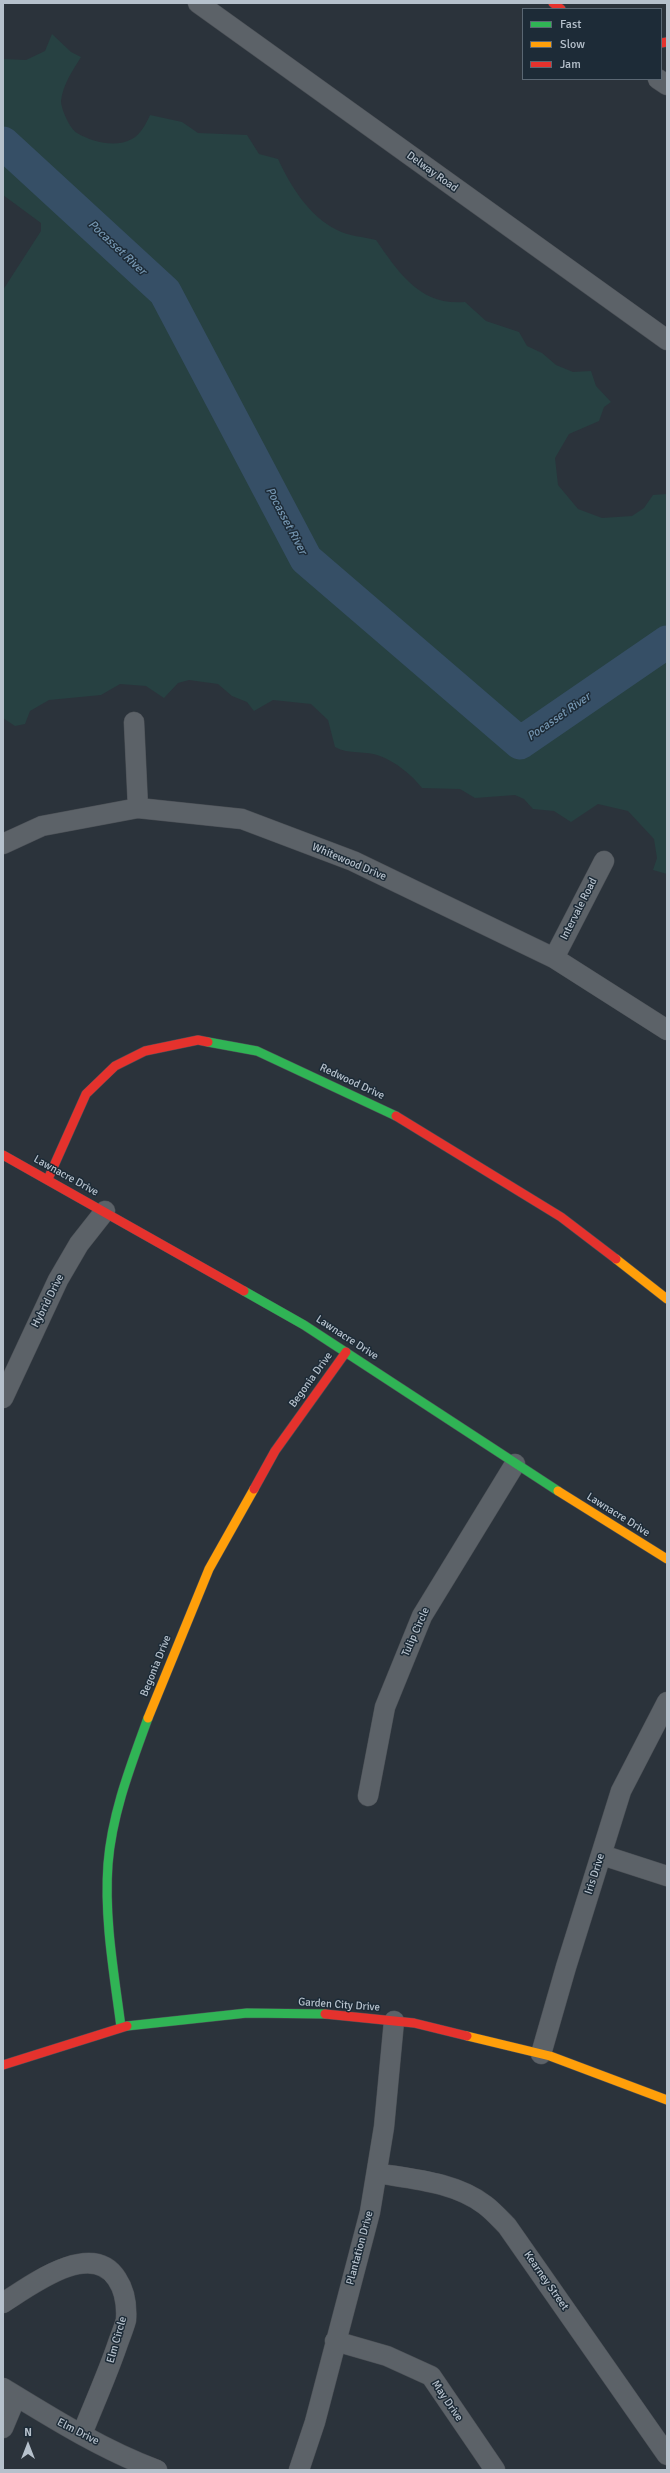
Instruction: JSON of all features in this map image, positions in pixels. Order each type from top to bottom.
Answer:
[{"type":"street","name":"Delway Road","points":[[198,3],[667,340]]},
{"type":"street","points":[[134,722],[138,808]]},
{"type":"street","name":"Whitewood Drive","points":[[3,844],[42,826],[138,808],[242,819],[353,861],[554,958],[667,1030]]},
{"type":"street","name":"Intervale Road","points":[[554,958],[604,861]]},
{"type":"street","name":"Redwood Drive","points":[[48,1179],[86,1094],[115,1066],[145,1051],[198,1040],[257,1051],[396,1116],[561,1217],[667,1298]]},
{"type":"street","name":"Lawnacre Drive","points":[[3,1155],[105,1211],[304,1325],[515,1464],[667,1559]]},
{"type":"street","name":"Hybrid Drive","points":[[3,1398],[58,1280],[79,1244],[105,1211]]},
{"type":"street","name":"Begonia Drive","points":[[121,2027],[108,1927],[108,1863],[122,1791],[157,1693],[209,1569],[274,1451],[346,1352]]},
{"type":"street","name":"Tulip Circle","points":[[368,1796],[385,1707],[422,1616],[515,1464]]},
{"type":"street","name":"Iris Drive","points":[[541,2054],[566,1967],[621,1791],[667,1702]]},
{"type":"street","points":[[602,1855],[667,1876]]},
{"type":"street","name":"Garden City Drive","points":[[3,2065],[121,2027],[247,2013],[324,2014],[414,2022],[541,2054],[667,2100]]},
{"type":"street","name":"Plantation Drive","points":[[299,2470],[314,2422],[370,2212],[384,2127],[394,2021]]},
{"type":"street","name":"Kearney Street","points":[[377,2173],[437,2184],[464,2193],[484,2204],[501,2221],[667,2455]]},
{"type":"street","name":"Elm Circle","points":[[3,2303],[30,2286],[75,2263],[100,2263],[112,2270],[119,2281],[126,2296],[126,2320],[110,2366],[82,2434]]},
{"type":"street","name":"May Drive","points":[[335,2341],[387,2356],[430,2376],[495,2470]]},
{"type":"street","points":[[3,2428],[10,2392]]},
{"type":"street","name":"Elm Drive","points":[[10,2392],[82,2434],[139,2464],[157,2470]]},
{"type":"green space","points":[[52,34],[71,52],[81,57],[66,83],[61,101],[66,118],[74,131],[77,133],[104,143],[126,142],[141,132],[150,115],[182,122],[198,133],[247,135],[259,154],[278,159],[295,190],[309,209],[327,224],[341,232],[376,240],[402,275],[423,293],[435,299],[449,302],[465,302],[486,321],[519,332],[527,346],[542,353],[556,365],[573,372],[591,371],[596,386],[611,402],[604,407],[599,421],[569,434],[555,458],[558,485],[578,509],[602,518],[632,516],[644,508],[653,495],[667,494],[667,874],[653,870],[657,858],[654,839],[628,811],[598,804],[571,822],[554,811],[533,809],[524,799],[515,795],[475,798],[460,789],[422,788],[403,769],[386,759],[375,754],[346,751],[335,747],[328,720],[311,704],[273,700],[254,711],[247,702],[232,696],[218,684],[189,680],[178,683],[164,698],[146,686],[120,684],[101,695],[49,700],[30,711],[25,724],[15,726],[3,718],[3,290],[41,231],[41,223],[3,195],[3,59],[26,60],[45,51]]},
{"type":"waterway","name":"Pocasset River","points":[[3,143],[165,292],[306,559],[520,743],[667,642]]},
{"type":"traffic: fast","points":[[208,1042],[257,1051],[396,1116]]},
{"type":"traffic: fast","points":[[244,1291],[304,1325],[558,1491]]},
{"type":"traffic: fast","points":[[121,2027],[107,1905],[108,1864],[110,1845],[118,1808],[129,1771],[148,1718]]},
{"type":"traffic: fast","points":[[127,2026],[247,2013],[325,2014]]},
{"type":"traffic: slow","points":[[616,1259],[667,1299]]},
{"type":"traffic: slow","points":[[148,1718],[209,1569],[254,1489]]},
{"type":"traffic: slow","points":[[558,1491],[667,1559]]},
{"type":"traffic: slow","points":[[467,2036],[550,2056],[667,2100]]},
{"type":"traffic: jam","points":[[553,3],[560,8]]},
{"type":"traffic: jam","points":[[662,43],[667,42]]},
{"type":"traffic: jam","points":[[48,1179],[86,1094],[115,1066],[145,1051],[198,1040],[208,1042]]},
{"type":"traffic: jam","points":[[396,1116],[561,1217],[616,1259]]},
{"type":"traffic: jam","points":[[3,1155],[244,1291]]},
{"type":"traffic: jam","points":[[254,1489],[275,1451],[346,1352]]},
{"type":"traffic: jam","points":[[325,2014],[414,2023],[467,2036]]},
{"type":"traffic: jam","points":[[3,2065],[127,2026]]}]
